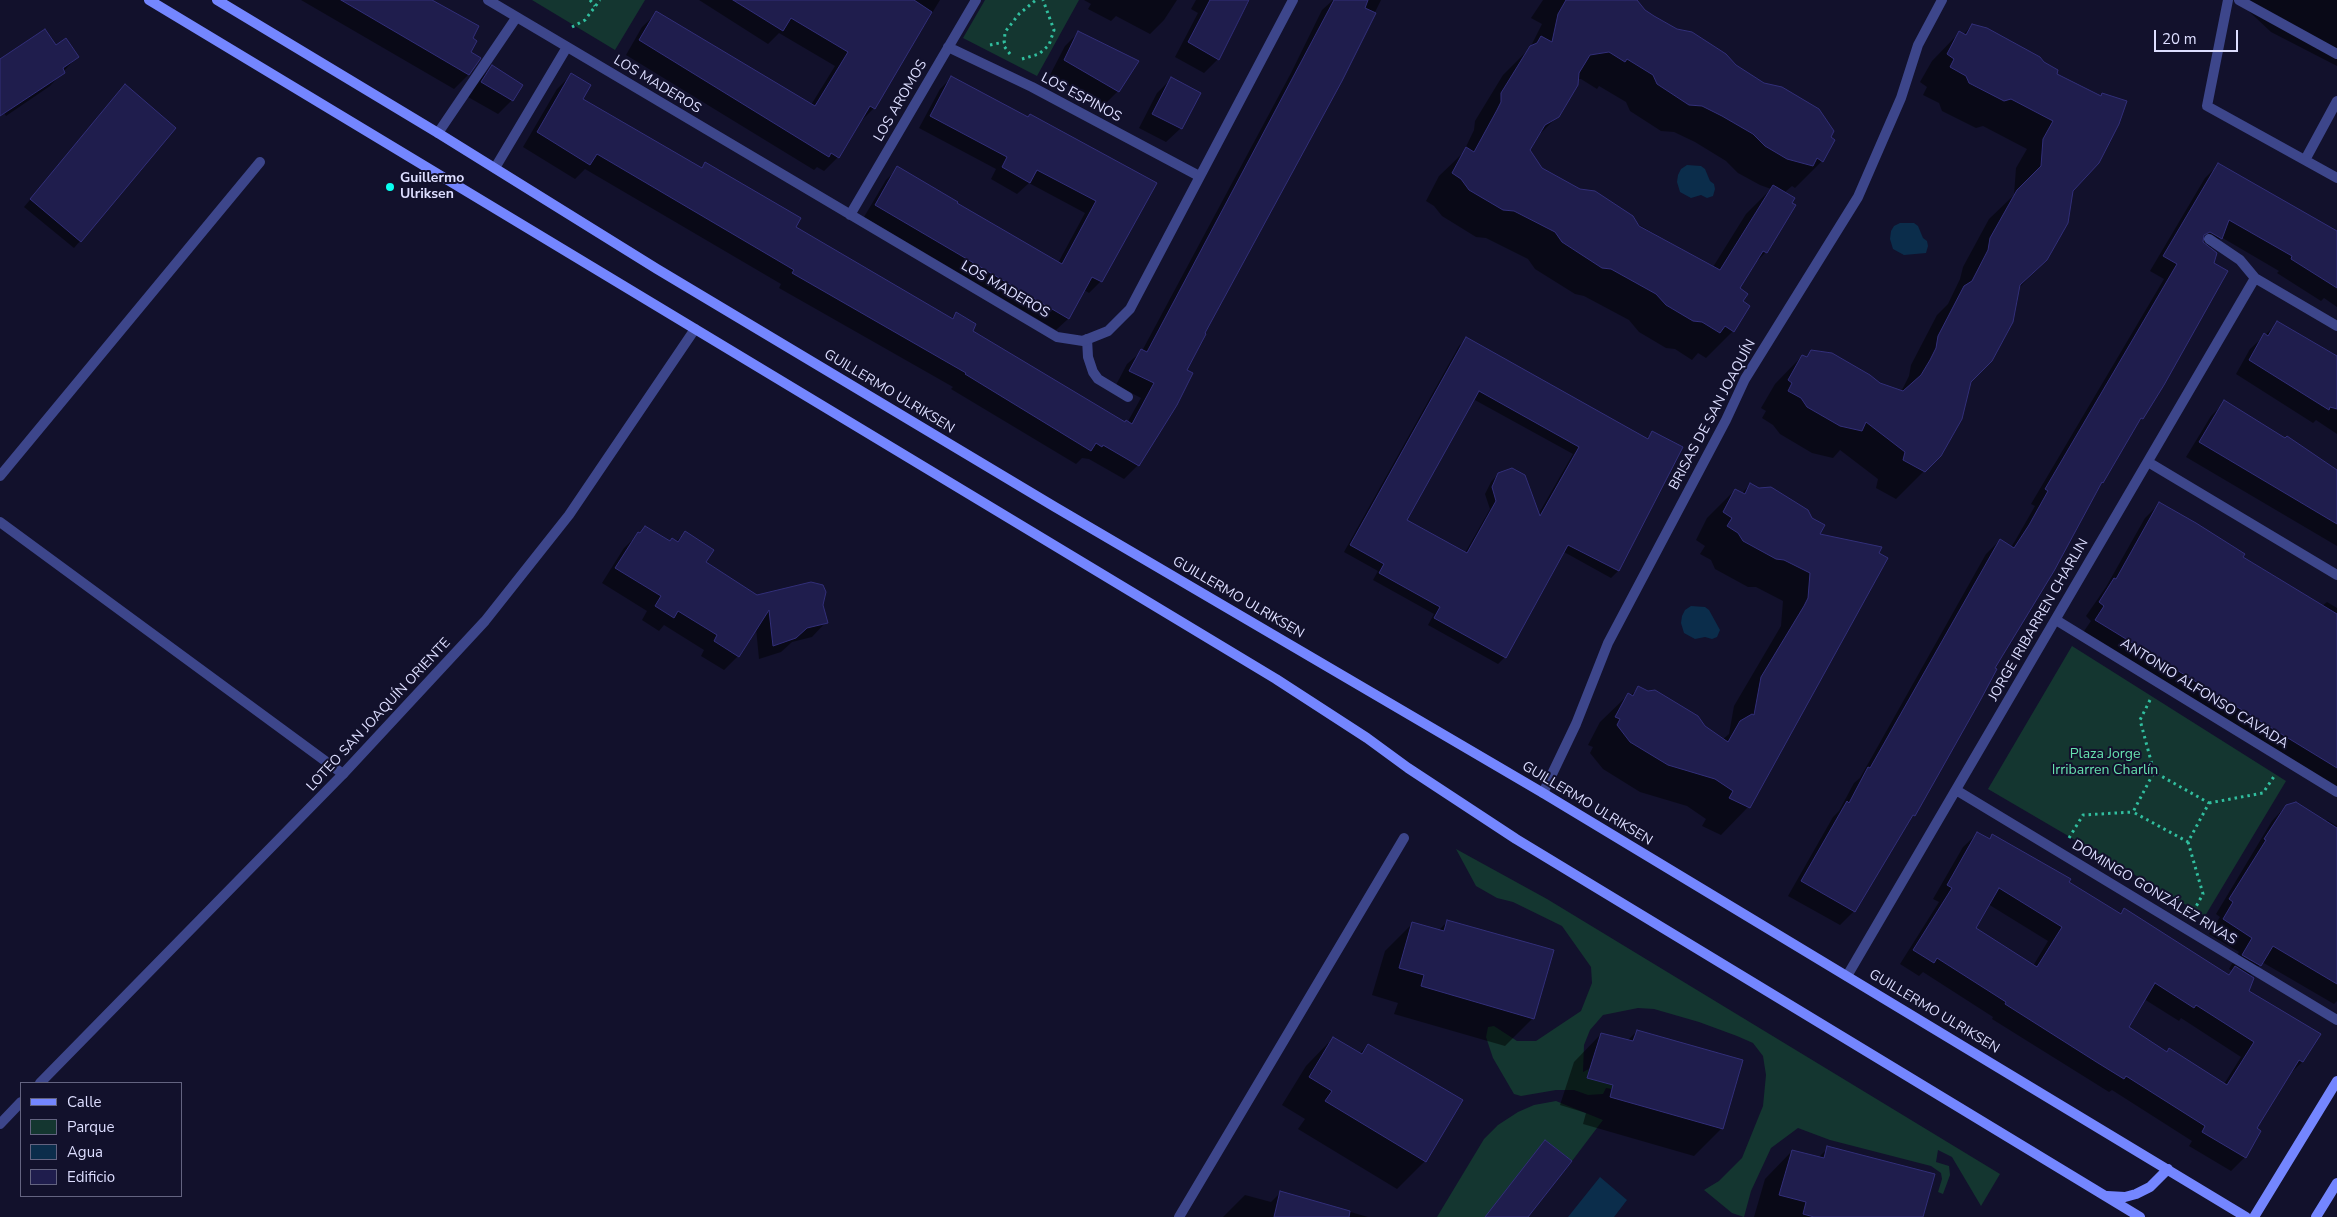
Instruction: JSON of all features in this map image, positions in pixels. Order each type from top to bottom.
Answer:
[{"type":"main road","points":[[149,0],[1276,679],[1367,738],[1408,768],[1516,840],[2140,1217]]},
{"type":"main road","name":"GUILLERMO ULRIKSEN","points":[[217,0],[438,133],[657,269],[1046,502],[1543,793],[2246,1217]]},
{"type":"main road","points":[[2254,1217],[2337,1081]]},
{"type":"main road","points":[[2106,1196],[2124,1197],[2136,1194],[2150,1187],[2168,1170]]},
{"type":"main road","points":[[2316,1217],[2337,1183]]},
{"type":"street","name":"LOS MADEROS","points":[[489,0],[516,18],[1057,336],[1083,341],[1108,331],[1130,309],[1293,0]]},
{"type":"street","name":"LOS AROMOS","points":[[850,215],[976,0]]},
{"type":"street","name":"BRISAS DE SAN JOAQUÍN","points":[[1543,793],[1576,724],[1608,643],[1726,420],[1745,379],[1858,197],[1900,98],[1918,45],[1942,0]]},
{"type":"street","points":[[2228,0],[2207,106],[2337,178]]},
{"type":"street","points":[[2240,0],[2337,54]]},
{"type":"street","points":[[438,133],[516,18]]},
{"type":"street","points":[[495,168],[567,47]]},
{"type":"street","name":"LOS ESPINOS","points":[[948,47],[1032,87],[1199,176]]},
{"type":"street","points":[[2305,160],[2337,101]]},
{"type":"street","points":[[0,476],[260,162]]},
{"type":"street","points":[[2209,239],[2240,260],[2255,278],[2337,326]]},
{"type":"street","name":"JORGE IRIBARREN CHARLIN","points":[[1847,976],[2255,278]]},
{"type":"street","name":"LOTEO SAN JOAQUÍN ORIENTE","points":[[41,1082],[343,774],[448,663],[527,571],[569,515],[695,329]]},
{"type":"street","points":[[1088,339],[1088,357],[1093,372],[1098,379],[1128,397]]},
{"type":"street","points":[[2148,462],[2337,575]]},
{"type":"street","points":[[0,522],[343,774]]},
{"type":"street","name":"ANTONIO ALFONSO CAVADA","points":[[2056,620],[2337,792]]},
{"type":"street","name":"DOMINGO GONZÁLEZ RIVAS","points":[[1956,790],[2337,1020]]},
{"type":"street","points":[[1179,1217],[1404,838]]},
{"type":"street","points":[[0,1124],[20,1103]]},
{"type":"path","points":[[590,0],[595,6]]},
{"type":"path","points":[[552,38],[585,20],[600,0]]},
{"type":"path","points":[[1012,56],[1004,46],[1005,32],[1020,14],[1036,0]]},
{"type":"path","points":[[1018,58],[1024,59],[1039,54],[1049,45],[1054,30],[1043,0]]},
{"type":"path","points":[[2133,812],[2154,772],[2140,720],[2160,683]]},
{"type":"path","points":[[2154,772],[2209,803],[2263,792],[2285,760]]},
{"type":"path","points":[[2184,927],[2203,894],[2188,842],[2209,803]]},
{"type":"path","points":[[2060,853],[2083,815],[2133,812],[2188,842]]},
{"type":"green space","points":[[532,0],[645,0],[615,50]]},
{"type":"green space","points":[[985,0],[1079,0],[1037,76],[963,38]]},
{"type":"green space","name":"Plaza Jorge Irribarren Charlín","points":[[2072,646],[2286,781],[2205,916],[1988,789]]},
{"type":"green space","points":[[1456,849],[1547,899],[2000,1174],[1981,1206],[1952,1157],[1938,1150],[1936,1162],[1949,1166],[1950,1175],[1943,1194],[1938,1192],[1942,1179],[1941,1173],[1931,1166],[1830,1140],[1798,1128],[1771,1148],[1751,1191],[1744,1217],[1732,1213],[1704,1190],[1719,1181],[1742,1158],[1763,1106],[1766,1075],[1763,1056],[1753,1043],[1737,1036],[1699,1022],[1654,1009],[1638,1008],[1603,1015],[1590,1030],[1584,1045],[1583,1072],[1589,1069],[1587,1078],[1614,1085],[1612,1089],[1606,1088],[1603,1094],[1588,1095],[1574,1090],[1556,1090],[1521,1096],[1514,1094],[1493,1058],[1486,1037],[1488,1027],[1494,1026],[1517,1041],[1536,1041],[1581,1011],[1592,983],[1591,967],[1562,926],[1513,902],[1497,898],[1476,886]]},
{"type":"green space","points":[[1556,1101],[1603,1120],[1572,1161],[1545,1140],[1490,1217],[1437,1217],[1484,1139],[1498,1125],[1518,1112],[1534,1105]]},
{"type":"water","points":[[1687,165],[1701,166],[1705,169],[1710,181],[1714,184],[1713,196],[1707,198],[1701,195],[1691,198],[1680,192],[1677,182],[1678,175],[1681,169]]},
{"type":"water","points":[[1900,223],[1914,223],[1918,226],[1923,238],[1927,241],[1926,253],[1904,255],[1893,249],[1890,239],[1891,231],[1894,226]]},
{"type":"water","points":[[1691,606],[1705,607],[1709,610],[1720,630],[1717,637],[1712,639],[1705,637],[1695,639],[1684,633],[1681,623],[1682,616],[1685,610]]},
{"type":"water","points":[[1600,1177],[1627,1200],[1614,1217],[1568,1217]]},
{"type":"building","points":[[341,0],[432,0],[479,26],[473,38],[477,41],[471,52],[481,58],[469,75]]},
{"type":"building","points":[[733,0],[914,0],[932,12],[875,109],[870,106],[839,158],[831,153],[829,157],[639,40],[656,11],[815,106],[848,52],[791,18],[783,31]]},
{"type":"building","points":[[1210,0],[1249,0],[1219,60],[1188,42]]},
{"type":"building","points":[[1334,0],[1368,0],[1365,8],[1376,13],[1342,81],[1205,333],[1187,370],[1193,373],[1177,405],[1139,466],[1103,445],[1102,447],[1096,443],[1091,451],[966,373],[792,273],[794,270],[597,154],[590,165],[537,132],[571,73],[591,85],[583,99],[702,168],[705,162],[801,218],[796,227],[953,319],[956,312],[976,324],[973,331],[1125,422],[1126,420],[1132,424],[1154,383],[1129,371],[1141,349],[1147,352]]},
{"type":"building","points":[[1566,0],[1637,0],[1645,10],[1654,16],[1677,29],[1692,32],[1726,54],[1736,65],[1764,83],[1782,87],[1819,109],[1834,131],[1831,137],[1835,140],[1823,162],[1817,158],[1813,166],[1787,159],[1765,146],[1753,134],[1722,116],[1702,106],[1689,105],[1657,84],[1653,75],[1627,59],[1625,62],[1609,52],[1590,55],[1579,73],[1578,85],[1559,117],[1545,125],[1530,150],[1542,168],[1580,189],[1595,191],[1633,216],[1639,226],[1720,270],[1773,185],[1795,198],[1792,203],[1796,205],[1767,253],[1763,251],[1740,288],[1748,294],[1743,301],[1750,306],[1734,332],[1725,326],[1720,333],[1702,322],[1693,321],[1666,305],[1656,294],[1611,269],[1602,268],[1562,242],[1555,232],[1514,211],[1503,210],[1469,190],[1461,179],[1452,173],[1466,147],[1474,152],[1501,102],[1501,93],[1530,46],[1537,43],[1541,36],[1552,42],[1558,14]]},
{"type":"building","points":[[1972,24],[1987,28],[2040,57],[2044,62],[2058,70],[2057,74],[2101,96],[2102,93],[2127,101],[2119,124],[2099,163],[2073,191],[2068,223],[2047,260],[2020,285],[2013,322],[1992,361],[1971,382],[1962,419],[1941,456],[1925,472],[1903,460],[1905,452],[1866,422],[1862,431],[1840,426],[1807,407],[1801,398],[1788,391],[1792,383],[1788,380],[1802,355],[1807,357],[1811,350],[1832,353],[1880,383],[1903,391],[1921,375],[1930,360],[1936,348],[1938,336],[1964,286],[1972,281],[1988,250],[1990,238],[2017,190],[2041,166],[2043,139],[2053,121],[2011,99],[2004,101],[1969,83],[1966,76],[1950,67],[1954,59],[1947,54],[1959,31],[1966,35]]},
{"type":"building","points":[[45,29],[56,45],[66,38],[79,57],[63,68],[65,73],[0,116],[0,59]]},
{"type":"building","points":[[1078,31],[1139,61],[1119,92],[1064,60]]},
{"type":"building","points":[[492,65],[523,85],[513,101],[481,82]]},
{"type":"building","points":[[951,76],[1028,117],[1030,114],[1157,183],[1102,282],[1092,277],[1069,319],[875,205],[897,166],[1062,264],[1096,201],[1037,170],[1030,183],[1002,167],[1007,157],[930,116]]},
{"type":"building","points":[[1171,77],[1201,93],[1182,129],[1152,114]]},
{"type":"building","points":[[125,84],[176,128],[81,242],[30,199]]},
{"type":"building","points":[[2218,163],[2337,231],[2337,288],[2291,259],[2292,256],[2229,220],[2222,239],[2210,232],[2204,235],[2203,242],[2217,253],[2214,263],[2228,271],[2164,385],[2143,419],[2141,418],[2102,482],[2054,571],[1995,668],[1997,669],[1981,699],[1915,816],[1913,815],[1855,912],[1801,881],[1847,801],[1849,803],[1868,767],[1870,768],[2000,539],[2014,548],[2029,525],[2048,491],[2045,489],[2177,264],[2163,256]]},
{"type":"building","points":[[2277,321],[2337,356],[2337,409],[2330,407],[2329,410],[2249,360],[2264,333],[2268,336]]},
{"type":"building","points":[[1466,337],[1648,439],[1652,431],[1683,447],[1619,571],[1568,545],[1506,658],[1434,618],[1440,607],[1379,573],[1384,564],[1350,545]],"holes":[[[1479,391],[1579,447],[1540,516],[1525,475],[1512,468],[1498,473],[1492,487],[1496,501],[1467,553],[1407,520]]]},
{"type":"building","points":[[2224,400],[2285,438],[2287,436],[2337,470],[2337,524],[2199,442]]},
{"type":"building","points":[[1750,483],[1759,488],[1771,487],[1808,510],[1812,518],[1825,525],[1820,534],[1882,547],[1879,553],[1888,558],[1750,808],[1729,798],[1733,791],[1715,779],[1668,765],[1630,742],[1617,725],[1620,719],[1615,717],[1628,693],[1633,696],[1638,686],[1648,691],[1655,690],[1698,716],[1705,726],[1728,742],[1740,721],[1752,714],[1754,715],[1761,677],[1808,598],[1810,573],[1784,560],[1776,559],[1743,541],[1738,533],[1727,526],[1732,518],[1723,512],[1735,489],[1745,494]]},
{"type":"building","points":[[2159,502],[2196,523],[2245,554],[2243,557],[2337,614],[2337,768],[2095,620],[2104,606],[2099,602],[2114,578],[2116,579]]},
{"type":"building","points":[[645,526],[670,541],[672,538],[678,542],[685,531],[714,550],[706,562],[757,595],[811,582],[823,585],[826,592],[823,605],[828,623],[807,628],[796,638],[773,646],[769,610],[739,657],[714,641],[717,635],[678,611],[674,618],[655,606],[661,596],[615,568],[638,532],[640,533]]},
{"type":"building","points":[[2296,802],[2337,828],[2337,984],[2273,946],[2261,966],[2242,955],[2252,938],[2223,919],[2233,902],[2229,899],[2266,840],[2264,839],[2286,805]]},
{"type":"building","points":[[1977,832],[1990,839],[1992,834],[2071,879],[2069,882],[2121,914],[2124,908],[2229,975],[2235,966],[2254,978],[2249,991],[2321,1034],[2303,1062],[2299,1060],[2257,1128],[2261,1131],[2246,1158],[2202,1132],[2205,1126],[2126,1076],[2124,1079],[2098,1063],[1937,958],[1934,963],[1913,950],[1952,888],[1947,885]],"holes":[[[1999,888],[2062,927],[2037,967],[1976,928]],[[2155,983],[2194,1008],[2196,1005],[2254,1042],[2227,1085],[2169,1048],[2167,1052],[2129,1027]]]},
{"type":"building","points":[[1447,920],[1554,950],[1534,1019],[1421,986],[1424,975],[1399,968],[1412,922],[1444,931]]},
{"type":"building","points":[[1637,1030],[1743,1060],[1723,1129],[1610,1097],[1613,1085],[1587,1078],[1601,1033],[1633,1041]]},
{"type":"building","points":[[1333,1037],[1362,1054],[1368,1044],[1463,1100],[1426,1162],[1325,1101],[1332,1091],[1309,1077]]},
{"type":"building","points":[[1545,1140],[1572,1161],[1528,1217],[1485,1217]]},
{"type":"building","points":[[1827,1146],[1935,1174],[1923,1217],[1814,1217],[1803,1214],[1806,1202],[1779,1195],[1792,1150],[1824,1158]]},
{"type":"building","points":[[1280,1191],[1350,1211],[1349,1217],[1274,1217]]},
{"type":"place","name":"Guillermo Ulriksen","points":[[390,187]]}]
